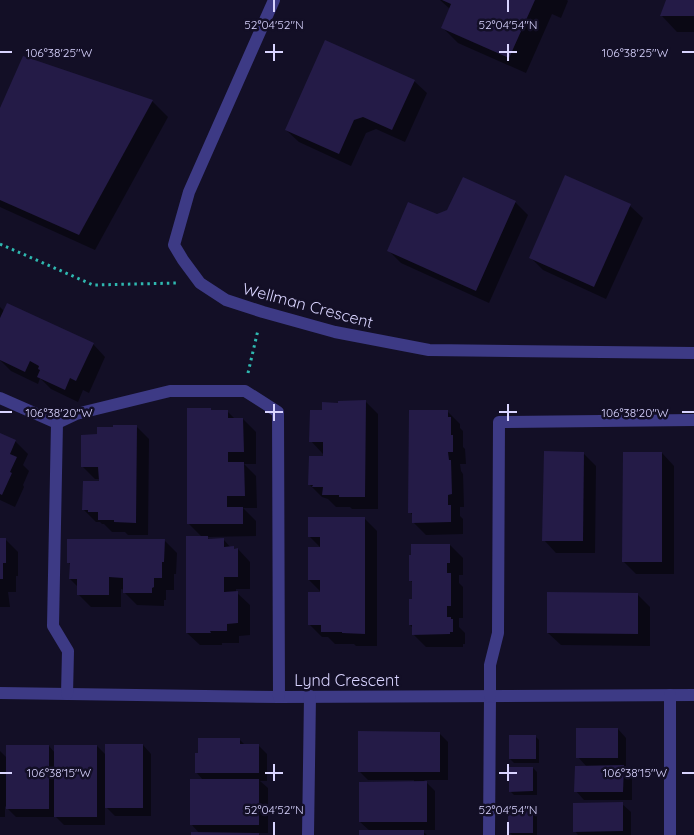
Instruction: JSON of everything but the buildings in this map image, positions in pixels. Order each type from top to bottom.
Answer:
[{"type":"street","name":"Wellman Crescent","points":[[274,0],[189,192],[174,245],[200,283],[226,300],[263,312],[335,332],[429,350],[694,352]]},
{"type":"street","points":[[0,398],[57,423],[76,414],[170,391],[245,391],[278,412],[279,697]]},
{"type":"street","points":[[489,835],[490,665],[498,633],[499,422],[694,420]]},
{"type":"street","points":[[57,423],[53,626],[68,651],[67,694]]},
{"type":"street","name":"Lynd Crescent","points":[[0,693],[279,697],[694,695]]},
{"type":"street","points":[[670,695],[670,835]]},
{"type":"street","points":[[308,835],[310,696]]},
{"type":"path","points":[[0,244],[93,285],[200,283]]},
{"type":"path","points":[[245,391],[255,340]]}]
